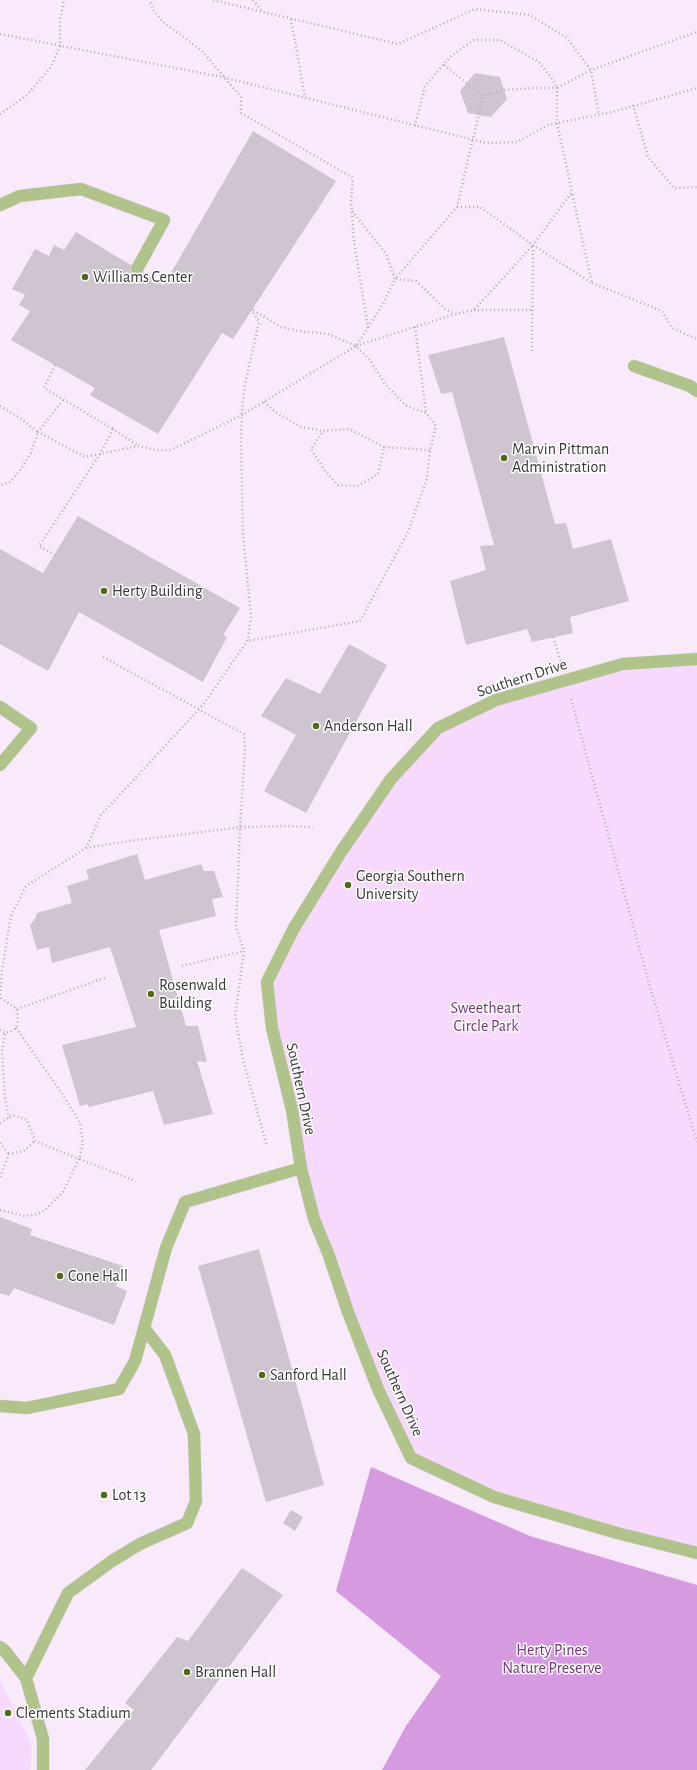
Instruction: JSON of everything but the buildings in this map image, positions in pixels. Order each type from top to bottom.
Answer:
[{"type":"street","points":[[0,205],[20,196],[81,189],[164,220],[137,269]]},
{"type":"street","points":[[634,366],[690,386],[697,391]]},
{"type":"street","name":"Southern Drive","points":[[697,659],[623,664],[496,700],[438,728],[391,779],[341,852],[294,928],[266,982],[272,1028],[292,1110],[301,1168],[314,1219],[378,1389],[411,1458],[494,1497],[617,1534],[697,1552]]},
{"type":"street","points":[[0,707],[31,728],[0,765]]},
{"type":"street","points":[[0,1406],[27,1408],[120,1389],[135,1361],[166,1248],[185,1202],[301,1168]]},
{"type":"street","points":[[26,1678],[68,1593],[112,1561],[134,1548],[187,1522],[196,1501],[194,1434],[165,1355],[144,1328]]},
{"type":"street","points":[[0,1648],[5,1651],[26,1678],[43,1739],[43,1770]]},
{"type":"path","points":[[0,114],[27,95],[51,67],[60,46],[60,21],[64,0]]},
{"type":"path","points":[[149,0],[154,11],[162,20],[202,51],[241,97],[241,113],[353,178],[351,201],[354,241],[368,328]]},
{"type":"path","points":[[214,0],[398,44],[474,9],[530,15],[567,38],[590,70],[599,115]]},
{"type":"path","points":[[253,0],[262,12]]},
{"type":"path","points":[[291,19],[305,98]]},
{"type":"path","points":[[483,96],[505,90],[557,88],[590,70],[697,32]]},
{"type":"path","points":[[0,34],[225,78],[486,143],[516,142],[548,125],[599,115],[697,88]]},
{"type":"path","points":[[416,126],[425,86],[451,56],[474,40],[500,40],[539,62],[553,80],[557,88],[557,124],[592,283]]},
{"type":"path","points":[[444,64],[483,96]]},
{"type":"path","points":[[356,346],[383,304],[395,280],[457,207],[483,96]]},
{"type":"path","points":[[633,105],[648,157],[674,188],[697,187]]},
{"type":"path","points":[[474,310],[533,245],[572,192]]},
{"type":"path","points":[[457,207],[480,207],[533,245],[592,283],[662,311],[672,328],[697,339]]},
{"type":"path","points":[[352,211],[386,254],[395,280]]},
{"type":"path","points":[[532,352],[533,245]]},
{"type":"path","points":[[395,280],[416,281],[445,308],[456,314]]},
{"type":"path","points":[[86,848],[101,816],[199,710],[247,641],[251,616],[243,534],[242,415],[245,384],[259,322],[251,309],[281,326],[299,331],[328,334],[356,346],[370,360],[385,384],[405,405],[426,413]]},
{"type":"path","points":[[55,365],[44,388],[113,429],[138,446],[156,450],[171,450],[242,415],[356,346],[456,314],[474,310],[532,310]]},
{"type":"path","points":[[247,641],[360,621],[408,532],[427,478],[430,450],[436,426],[426,413],[415,327]]},
{"type":"path","points":[[0,486],[10,482],[21,469],[31,453],[38,432],[63,400]]},
{"type":"path","points":[[264,402],[274,411],[301,427],[323,431],[349,429],[384,447],[430,450]]},
{"type":"path","points":[[0,406],[20,418],[38,432],[85,457],[138,446]]},
{"type":"path","points":[[55,555],[39,546],[100,454],[113,429]]},
{"type":"path","points":[[323,431],[311,449],[325,471],[338,485],[358,486],[378,474],[384,447]]},
{"type":"path","points":[[553,637],[562,668]]},
{"type":"path","points":[[103,657],[244,734],[245,748],[236,927],[244,951],[235,1016],[243,1060],[267,1146]]},
{"type":"path","points":[[571,698],[650,987],[697,1142]]},
{"type":"path","points":[[0,1030],[5,1033],[12,1032],[16,1028],[18,1019],[17,1009],[1,998],[2,971],[10,916],[26,886],[86,848],[136,840],[240,828],[286,826],[313,828]]},
{"type":"path","points":[[182,966],[244,951]]},
{"type":"path","points":[[17,1009],[105,978]]},
{"type":"path","points":[[0,1210],[25,1216],[37,1214],[45,1210],[63,1192],[79,1159],[83,1143],[80,1123],[63,1095],[16,1028]]},
{"type":"path","points":[[5,1033],[2,1051],[5,1098],[9,1118]]},
{"type":"path","points":[[0,1123],[13,1115],[27,1120],[35,1141],[136,1181]]},
{"type":"path","points":[[9,1154],[24,1151],[35,1141]]},
{"type":"path","points":[[0,1143],[9,1154]]},
{"type":"path","points":[[0,1176],[9,1154]]},
{"type":"shaded area","name":"Georgia Southern University","points":[[0,0],[697,0],[697,1770],[0,1770]]},
{"type":"green space","name":"Sweetheart Circle Park","points":[[697,659],[697,1553],[494,1497],[411,1458],[314,1219],[267,982],[341,852],[438,728],[496,700],[623,664]]},
{"type":"green space","name":"Herty Pines Nature Preserve","points":[[371,1467],[530,1536],[697,1585],[697,1770],[382,1770],[406,1726],[441,1676],[336,1591]]},
{"type":"green space","name":"Clements Stadium","points":[[0,1681],[32,1745],[30,1770],[0,1770]]},
{"type":"place","name":"Williams Center","points":[[85,277]]},
{"type":"place","name":"Marvin Pittman Administration","points":[[504,458]]},
{"type":"place","name":"Herty Building","points":[[104,591]]},
{"type":"place","name":"Anderson Hall","points":[[316,726]]},
{"type":"place","name":"Georgia Southern University","points":[[348,885]]},
{"type":"place","name":"Rosenwald Building","points":[[151,994]]},
{"type":"place","name":"Cone Hall","points":[[60,1276]]},
{"type":"place","name":"Sanford Hall","points":[[262,1375]]},
{"type":"place","name":"Lot 13","points":[[104,1495]]},
{"type":"place","name":"Brannen Hall","points":[[187,1672]]},
{"type":"place","name":"Clements Stadium","points":[[8,1713]]}]
